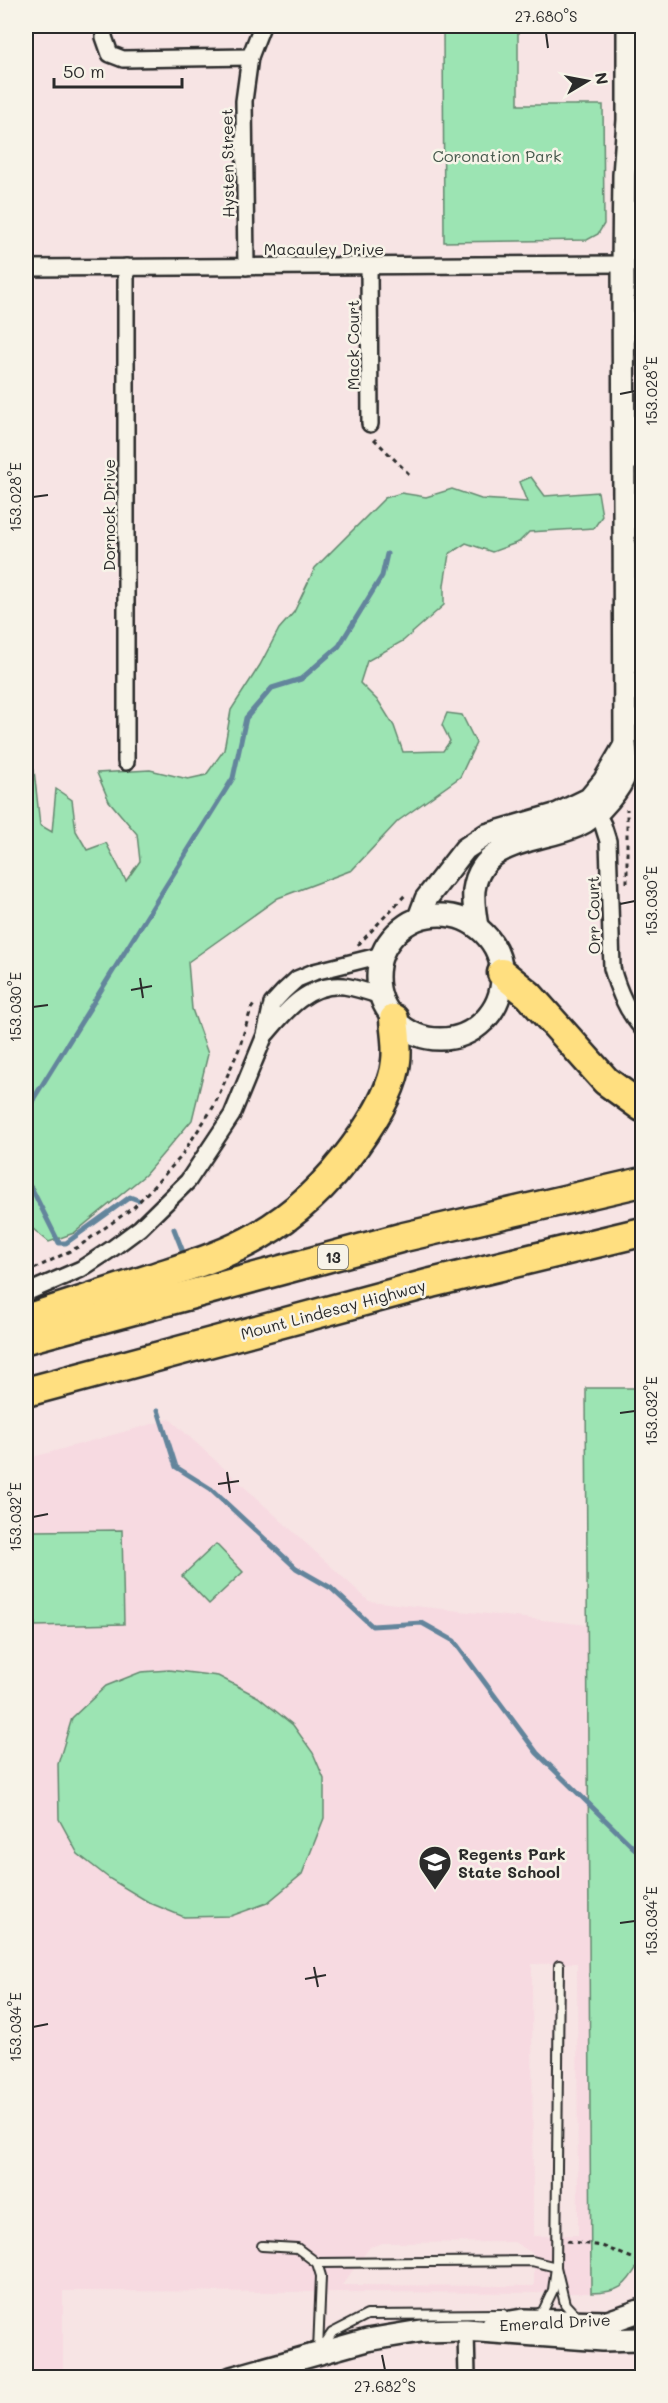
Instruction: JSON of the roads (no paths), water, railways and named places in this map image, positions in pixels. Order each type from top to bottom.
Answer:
[{"type":"highway","points":[[502,973],[529,995],[606,1081],[642,1107]]},
{"type":"highway","points":[[26,1319],[229,1250],[258,1236],[305,1202],[343,1162],[371,1122],[394,1074],[397,1059],[387,1007]]},
{"type":"highway","name":"13","points":[[26,1339],[404,1238],[642,1182]]},
{"type":"highway","name":"Mount Lindesay Highway","points":[[26,1392],[431,1283],[637,1235]]},
{"type":"street","points":[[104,26],[104,36],[110,54],[123,59],[250,57]]},
{"type":"street","name":"Hysten Street","points":[[246,267],[244,101],[250,57],[262,26]]},
{"type":"street","points":[[477,927],[474,891],[477,877],[494,854],[519,843],[578,825],[593,806],[604,781],[626,745],[635,718],[634,461],[623,264],[624,175],[628,120],[628,26]]},
{"type":"street","name":"Macauley Drive","points":[[26,268],[623,264]]},
{"type":"street","name":"Mack Court","points":[[369,266],[370,424]]},
{"type":"street","name":"Dornock Drive","points":[[126,267],[126,762]]},
{"type":"street","points":[[419,918],[426,899],[465,849],[476,840],[499,830],[593,806]]},
{"type":"street","name":"Orr Court","points":[[593,806],[608,842],[612,968],[627,1008],[642,1028]]},
{"type":"street","points":[[265,1035],[293,1003],[309,993],[343,986],[387,1007],[407,1030],[423,1037],[440,1040],[457,1038],[479,1026],[495,1006],[501,990],[502,973],[498,955],[490,939],[464,919],[449,915],[419,918],[403,927],[390,939],[382,955],[378,975],[387,1007]]},
{"type":"street","points":[[26,1293],[81,1269],[113,1248],[140,1228],[188,1181],[232,1114],[265,1035],[272,1005],[297,979],[314,972],[382,955]]},
{"type":"street","name":"Emerald Drive","points":[[466,2330],[523,2320],[608,2322],[642,2310]]},
{"type":"street","name":"Emerald Drive","points":[[231,2378],[367,2340],[421,2331],[466,2330],[603,2340],[640,2345],[638,2328],[642,2314]]},
{"type":"street","points":[[466,2330],[467,2378]]},
{"type":"lane","points":[[318,2353],[332,2333],[367,2315],[507,2314],[523,2320],[543,2311],[553,2290],[556,2267],[559,1965]]},
{"type":"lane","points":[[262,2246],[297,2248],[317,2263],[321,2276],[318,2353]]},
{"type":"lane","points":[[317,2263],[532,2260],[556,2267]]},
{"type":"lane","points":[[556,2267],[565,2304],[581,2321]]},
{"type":"waterway","points":[[26,1120],[34,1098],[233,778],[246,718],[272,688],[301,679],[339,646],[382,576],[387,554]]},
{"type":"waterway","points":[[26,1183],[33,1191],[59,1243],[66,1243],[130,1197],[138,1200]]},
{"type":"waterway","points":[[174,1229],[183,1252]]},
{"type":"waterway","points":[[158,1410],[176,1467],[211,1489],[296,1568],[331,1588],[372,1626],[422,1623],[454,1641],[537,1753],[642,1856]]},
{"type":"place","name":"Regents Park State School","points":[[435,1891]]},
{"type":"park label","name":"Coronation Park","points":[[497,155]]}]
